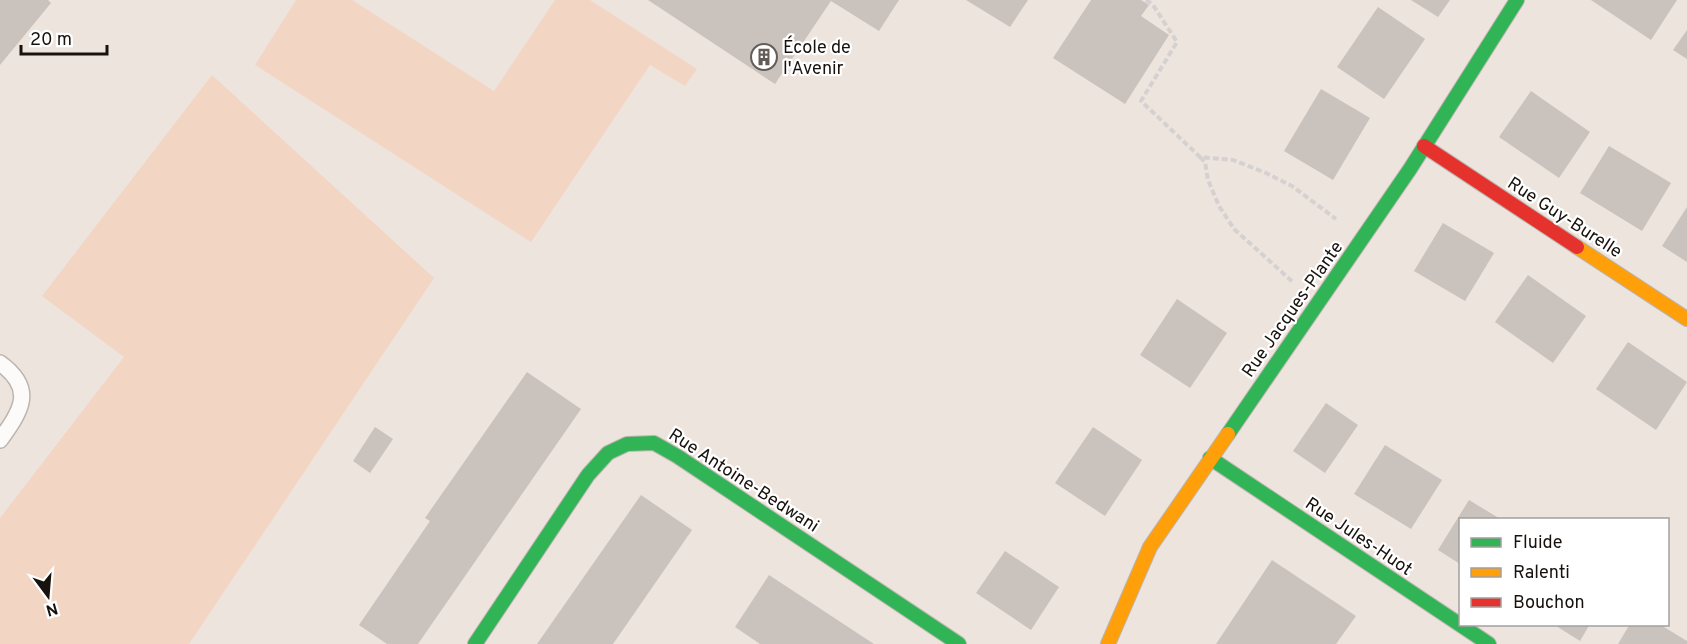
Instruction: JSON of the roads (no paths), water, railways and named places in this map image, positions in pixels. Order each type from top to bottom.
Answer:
[{"type":"street","name":"Rue Jacques-Plante","points":[[1108,644],[1150,547],[1410,169],[1517,0]]},
{"type":"street","name":"Rue Guy-Burelle","points":[[1424,146],[1687,319]]},
{"type":"street","name":"Rue Antoine-Bedwani","points":[[475,644],[588,475],[608,453],[627,444],[654,442],[959,644]]},
{"type":"street","name":"Rue Jules-Huot","points":[[1210,458],[1459,624]]},
{"type":"street","name":"Rue Jules-Huot","points":[[1462,626],[1489,644]]},
{"type":"lane","points":[[0,363],[17,378],[23,398],[14,421],[0,440]]},
{"type":"place","name":"École de l'Avenir","points":[[764,57]]}]
